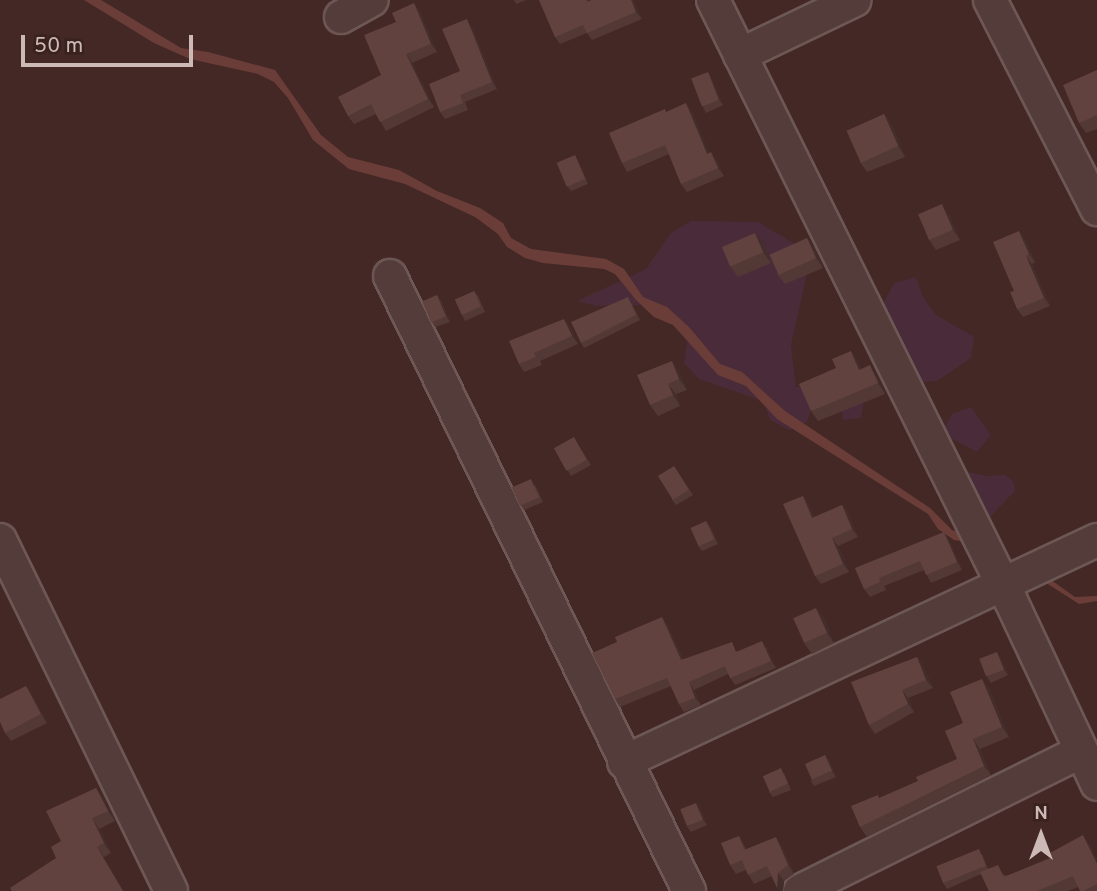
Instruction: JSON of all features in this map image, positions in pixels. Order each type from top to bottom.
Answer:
[{"type":"street","points":[[341,17],[372,0]]},
{"type":"street","points":[[713,0],[1003,584],[1097,784]]},
{"type":"street","points":[[740,55],[855,0]]},
{"type":"street","points":[[990,0],[1097,209]]},
{"type":"street","points":[[390,276],[689,891]]},
{"type":"street","points":[[0,540],[171,891]]},
{"type":"street","points":[[624,762],[1097,540]]},
{"type":"street","points":[[800,891],[1080,752]]},
{"type":"shaded area","points":[[84,0],[101,0],[181,48],[208,52],[275,70],[321,135],[348,157],[399,170],[437,191],[480,208],[503,223],[511,238],[531,249],[606,259],[624,269],[643,297],[667,307],[689,327],[720,364],[742,372],[785,411],[930,508],[952,530],[971,537],[974,543],[954,540],[938,529],[928,514],[777,419],[746,386],[718,375],[673,325],[654,317],[615,274],[604,269],[543,263],[525,258],[507,247],[498,234],[475,217],[405,184],[349,169],[313,140],[288,98],[274,82],[258,74],[190,59],[154,43]]},
{"type":"shaded area","points":[[691,221],[758,222],[795,244],[810,260],[791,345],[796,387],[819,382],[807,422],[789,430],[770,420],[763,401],[699,379],[684,363],[687,342],[679,323],[661,312],[641,305],[597,306],[577,301],[646,269],[671,233]]},
{"type":"shaded area","points":[[916,277],[923,297],[936,315],[974,337],[971,358],[937,381],[917,382],[899,371],[905,349],[874,321],[894,283]]},
{"type":"shaded area","points":[[840,393],[864,400],[861,418],[843,420]]},
{"type":"shaded area","points":[[971,407],[991,435],[977,452],[941,433],[952,414]]},
{"type":"shaded area","points":[[968,472],[986,476],[1005,475],[1013,481],[1015,491],[989,518],[981,512],[961,478]]},
{"type":"shaded area","points":[[1044,575],[1075,597],[1097,596],[1097,601],[1079,604],[1037,577]]},
{"type":"building","points":[[539,0],[631,0],[636,12],[587,33],[583,25],[555,37]]},
{"type":"building","points":[[414,3],[431,44],[406,54],[428,99],[380,122],[371,104],[348,116],[338,97],[381,75],[364,35],[396,22],[392,13]]},
{"type":"building","points":[[467,19],[492,82],[460,95],[463,103],[440,112],[429,84],[460,71],[442,29]]},
{"type":"building","points":[[1097,70],[1097,115],[1079,123],[1063,85]]},
{"type":"building","points":[[708,72],[719,100],[702,106],[691,78]]},
{"type":"building","points":[[686,103],[707,154],[711,152],[718,168],[681,184],[665,145],[622,163],[609,133]]},
{"type":"building","points":[[884,114],[898,146],[861,163],[847,131]]},
{"type":"building","points":[[575,155],[585,179],[567,187],[557,163]]},
{"type":"building","points":[[942,204],[953,230],[929,240],[918,214]]},
{"type":"building","points":[[1019,231],[1029,254],[1026,256],[1044,298],[1017,309],[1010,292],[1014,291],[993,242]]},
{"type":"building","points":[[755,233],[763,252],[730,266],[722,247]]},
{"type":"building","points":[[807,238],[816,258],[778,275],[770,255]]},
{"type":"building","points":[[474,291],[481,307],[462,315],[455,300]]},
{"type":"building","points":[[437,295],[446,316],[431,322],[422,301]]},
{"type":"building","points":[[628,297],[636,315],[581,343],[571,322]]},
{"type":"building","points":[[564,319],[572,336],[534,353],[536,357],[519,364],[509,341]]},
{"type":"building","points":[[851,351],[859,370],[870,365],[878,383],[811,411],[799,384],[836,368],[832,359]]},
{"type":"building","points":[[672,361],[679,379],[668,384],[673,395],[650,405],[637,375]]},
{"type":"building","points":[[574,437],[587,460],[566,471],[554,448]]},
{"type":"building","points":[[674,466],[689,490],[673,500],[658,476]]},
{"type":"building","points":[[531,479],[539,497],[520,506],[512,488]]},
{"type":"building","points":[[803,496],[812,518],[842,505],[852,529],[832,538],[843,564],[815,576],[783,504]]},
{"type":"building","points":[[706,521],[714,539],[699,546],[690,528]]},
{"type":"building","points":[[944,532],[957,562],[926,575],[920,561],[879,578],[880,582],[864,589],[855,568]]},
{"type":"building","points":[[816,608],[827,633],[804,643],[793,618]]},
{"type":"building","points":[[662,617],[681,660],[732,642],[736,652],[762,641],[771,661],[730,678],[725,666],[689,682],[695,698],[679,704],[667,678],[615,699],[592,653],[617,642],[615,637]]},
{"type":"building","points":[[997,652],[1004,670],[986,677],[979,659]]},
{"type":"building","points":[[917,657],[926,680],[902,690],[908,704],[869,725],[851,682]]},
{"type":"building","points":[[982,679],[1002,727],[973,739],[984,766],[860,827],[851,806],[878,795],[879,798],[918,781],[916,777],[957,759],[945,731],[963,723],[950,692]]},
{"type":"building","points":[[26,686],[41,714],[5,733],[0,722],[0,699]]},
{"type":"building","points":[[825,755],[832,771],[812,779],[805,764]]},
{"type":"building","points":[[781,768],[788,784],[770,792],[763,776]]},
{"type":"building","points":[[96,788],[108,811],[92,818],[104,843],[97,847],[123,891],[12,891],[10,888],[56,858],[51,847],[61,841],[46,811]]},
{"type":"building","points":[[696,803],[703,820],[687,826],[680,809]]},
{"type":"building","points":[[1083,835],[1097,864],[1097,884],[1083,891],[1080,891],[1073,876],[1037,891],[989,891],[980,872],[998,865],[1004,877],[1050,858],[1048,854]]},
{"type":"building","points":[[739,836],[744,850],[776,837],[788,865],[778,873],[777,888],[767,866],[748,875],[742,860],[730,865],[721,843]]},
{"type":"building","points":[[979,849],[986,866],[943,883],[936,866]]}]
